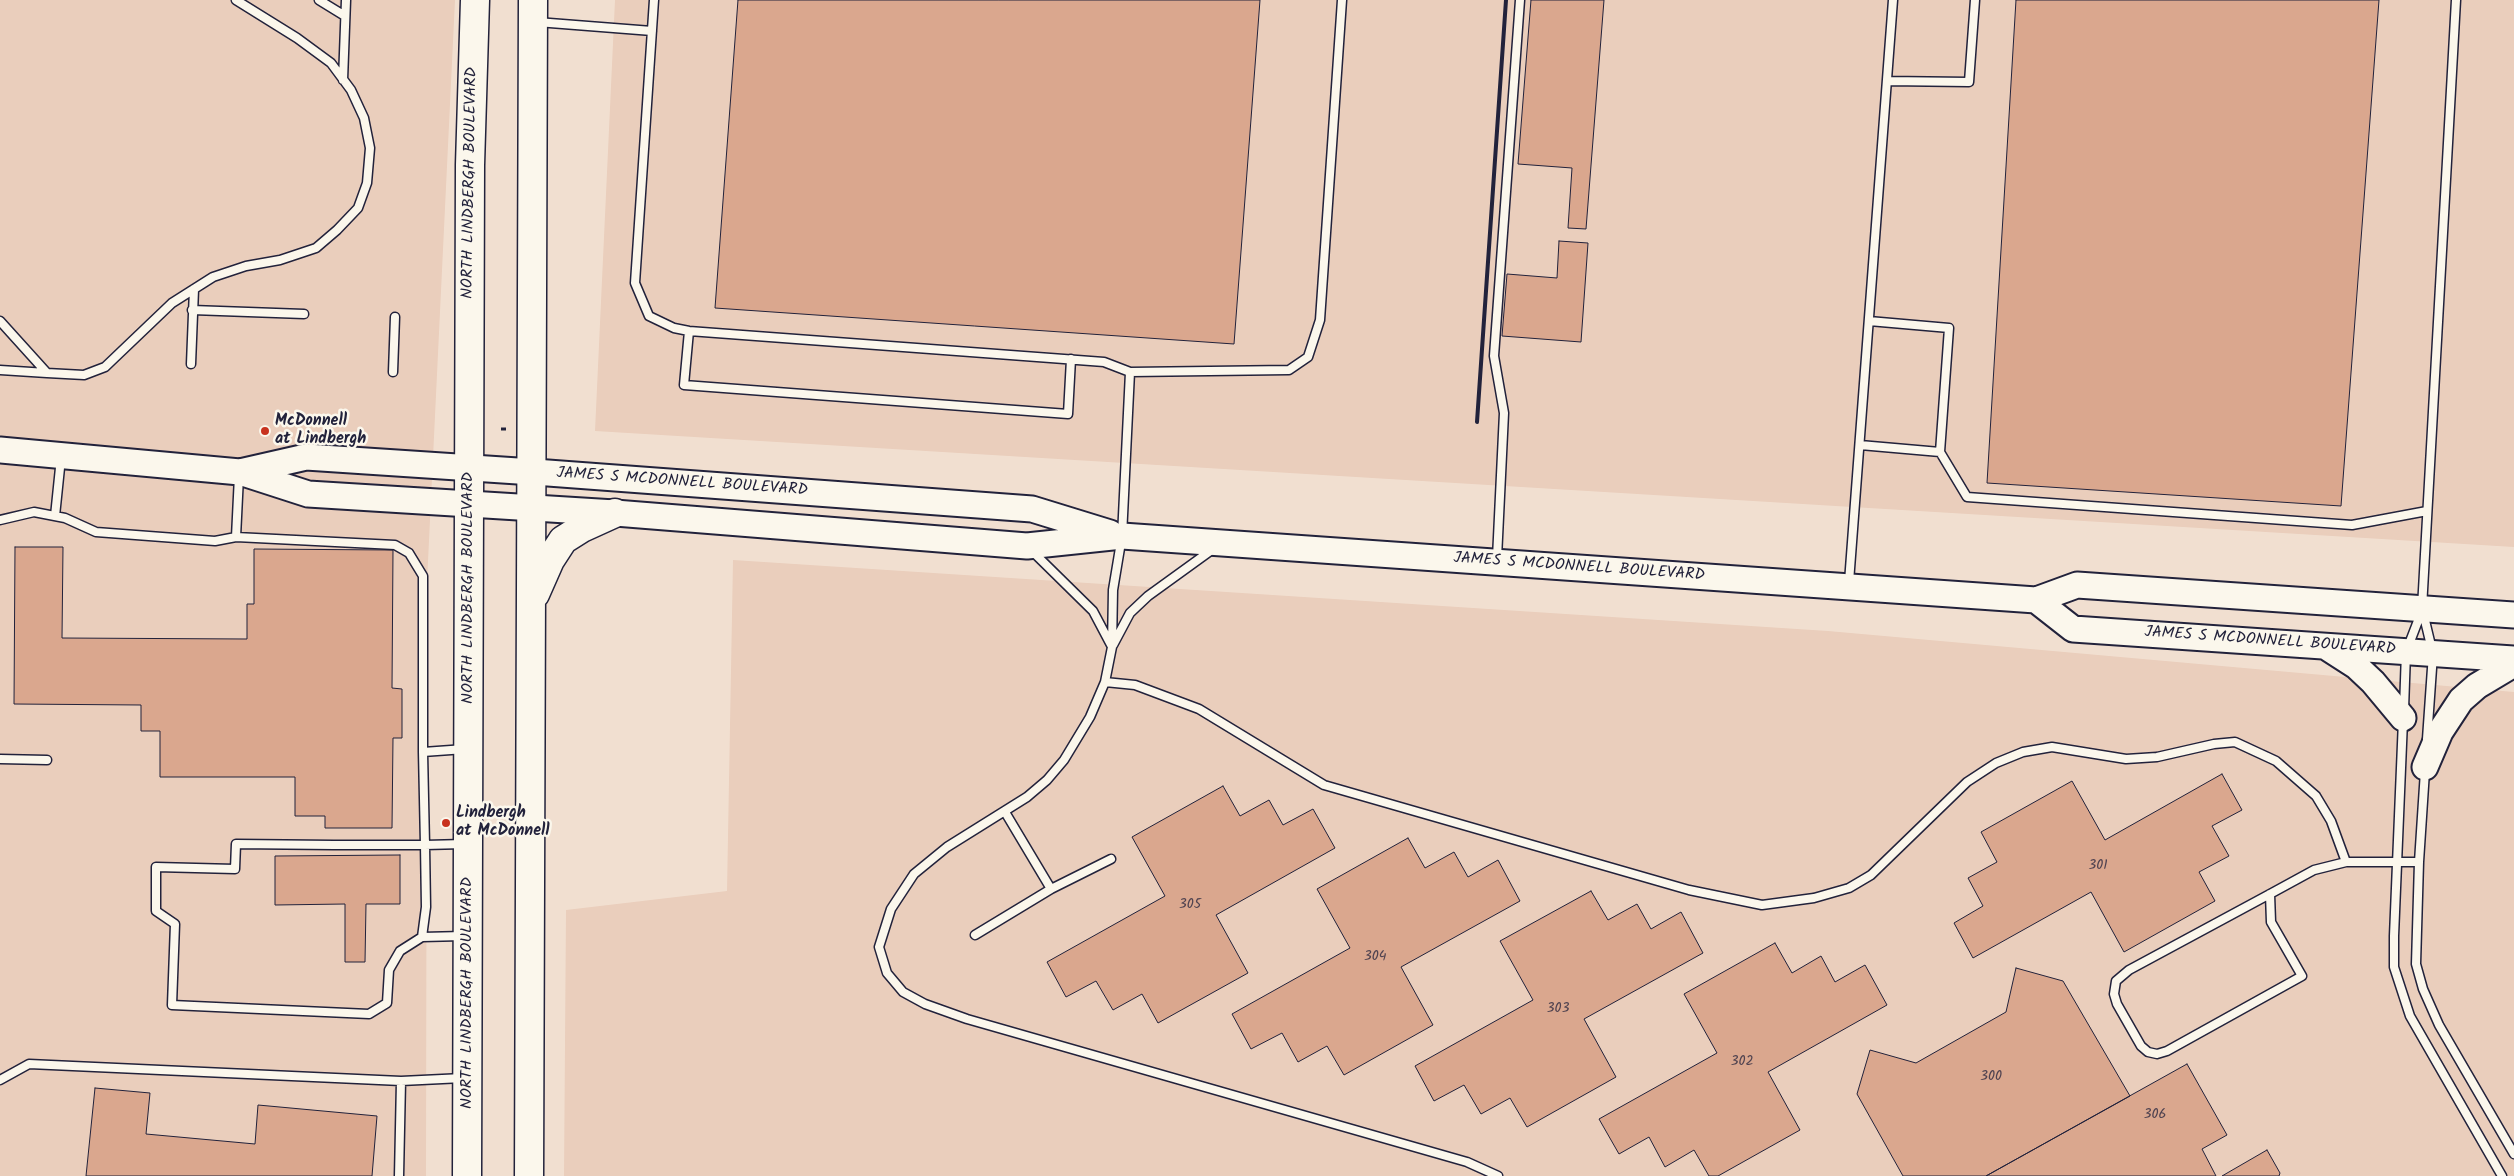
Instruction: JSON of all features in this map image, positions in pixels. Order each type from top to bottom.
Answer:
[{"type":"highway","name":"NORTH LINDBERGH BOULEVARD","points":[[467,1176],[470,165],[475,0]]},
{"type":"highway","points":[[529,1176],[533,473],[533,11]]},
{"type":"highway","points":[[531,605],[550,560],[563,540],[582,528],[614,513]]},
{"type":"main road","name":"JAMES S MCDONNELL BOULEVARD","points":[[0,450],[240,472],[308,494],[614,513],[1027,546],[1122,536],[2036,600],[2077,585],[2514,615]]},
{"type":"main road","name":"JAMES S MCDONNELL BOULEVARD","points":[[240,472],[306,457],[469,468],[1032,509],[1122,536]]},
{"type":"main road","name":"JAMES S MCDONNELL BOULEVARD","points":[[2036,600],[2073,628],[2514,660]]},
{"type":"main road","points":[[2326,646],[2356,666],[2373,682],[2404,718]]},
{"type":"main road","points":[[2425,767],[2440,732],[2461,700],[2477,686],[2514,664]]},
{"type":"lane","points":[[0,370],[84,375],[105,367],[172,303],[213,277],[246,266],[280,260],[316,248],[358,208],[367,183],[370,148],[364,118],[343,80],[330,63],[297,38],[236,0]]},
{"type":"lane","points":[[319,0],[345,16]]},
{"type":"lane","points":[[343,80],[346,0]]},
{"type":"lane","points":[[654,0],[635,283],[649,316],[674,328],[688,331],[1104,362],[1130,372],[1289,370],[1308,357],[1320,320],[1342,0]]},
{"type":"lane","points":[[1497,562],[1504,413],[1494,356],[1520,0]]},
{"type":"lane","points":[[1849,587],[1893,0]]},
{"type":"lane","points":[[1887,81],[1968,82],[1975,0]]},
{"type":"lane","points":[[2456,0],[2422,608],[2433,654],[2418,862],[2416,964],[2423,990],[2439,1025],[2514,1154]]},
{"type":"lane","points":[[533,11],[652,31]]},
{"type":"lane","points":[[191,364],[194,289]]},
{"type":"lane","points":[[192,310],[304,314]]},
{"type":"lane","points":[[393,372],[396,317]]},
{"type":"lane","points":[[0,321],[47,373]]},
{"type":"lane","points":[[1868,321],[1949,328],[1940,452],[1967,497],[2352,524],[2427,511]]},
{"type":"lane","points":[[688,331],[684,386],[1048,413],[1068,414],[1071,359]]},
{"type":"lane","points":[[1130,372],[1122,536],[1113,590],[1112,647],[1105,682],[1090,717],[1064,760],[1034,792],[947,847],[914,874],[892,909],[879,947],[887,973],[903,992],[925,1004],[967,1019],[1467,1162],[1498,1176]]},
{"type":"lane","points":[[1860,445],[1940,452]]},
{"type":"lane","points":[[55,516],[61,455]]},
{"type":"lane","points":[[236,537],[240,472]]},
{"type":"lane","points":[[0,520],[34,512],[55,516],[96,532],[215,541],[236,537],[395,545],[409,553],[423,576],[423,752],[426,907],[422,937]]},
{"type":"lane","points":[[1112,647],[1130,614],[1148,596],[1221,543]]},
{"type":"lane","points":[[1027,546],[1093,611],[1112,647]]},
{"type":"lane","points":[[2422,608],[2406,652],[2394,967],[2402,996],[2421,1036],[2502,1176]]},
{"type":"lane","points":[[1105,682],[1135,685],[1198,709],[1324,785],[1689,890],[1762,905],[1814,898],[1849,888],[1871,875],[1967,782],[2005,759],[2023,752],[2052,747],[2126,759],[2157,757],[2214,744],[2235,742],[2276,760],[2316,796],[2331,821],[2346,862]]},
{"type":"lane","points":[[423,752],[469,749]]},
{"type":"lane","points":[[0,759],[47,760]]},
{"type":"lane","points":[[1004,812],[1051,889]]},
{"type":"lane","points":[[468,936],[422,937],[400,951],[389,970],[387,1003],[369,1014],[172,1005],[176,924],[156,911],[156,867],[236,868],[236,844],[425,845],[469,843]]},
{"type":"lane","points":[[975,935],[1051,889],[1111,859]]},
{"type":"lane","points":[[2270,894],[2272,922],[2302,976],[2167,1051],[2157,1054],[2148,1052],[2141,1046],[2117,1004],[2114,994],[2116,981],[2129,970],[2314,870],[2346,862],[2418,862]]},
{"type":"lane","points":[[0,1080],[29,1064],[401,1081],[468,1078]]},
{"type":"lane","points":[[400,1176],[401,1081]]},
{"type":"path","points":[[501,429],[509,429]]},
{"type":"shaded area","points":[[0,0],[455,0],[427,582],[426,1176],[0,1176]]},
{"type":"shaded area","points":[[615,0],[2514,0],[2514,547],[595,431]]},
{"type":"shaded area","points":[[733,560],[1828,631],[2514,692],[2514,1176],[564,1176],[566,910],[727,891]]},
{"type":"building","points":[[738,0],[1260,0],[1234,344],[715,308]]},
{"type":"building","points":[[1531,0],[1604,0],[1586,229],[1568,228],[1572,168],[1518,164]]},
{"type":"building","points":[[2016,0],[2379,0],[2341,506],[1987,483]]},
{"type":"building","points":[[1559,241],[1588,243],[1581,342],[1502,336],[1507,274],[1557,278]]},
{"type":"building","points":[[15,547],[63,547],[62,638],[247,639],[247,604],[254,604],[254,549],[393,550],[392,688],[402,689],[402,738],[393,738],[392,828],[325,828],[325,816],[295,816],[295,777],[160,777],[160,731],[141,731],[141,705],[14,704]]},
{"type":"building","points":[[2222,774],[2242,810],[2212,826],[2229,856],[2199,872],[2215,901],[2124,952],[2091,892],[1973,958],[1954,923],[1983,906],[1968,878],[1997,862],[1981,832],[2072,781],[2105,840]]},
{"type":"building","points":[[1223,786],[1240,816],[1269,800],[1283,825],[1313,809],[1335,848],[1216,915],[1248,973],[1158,1023],[1142,994],[1113,1010],[1096,981],[1066,997],[1047,962],[1165,896],[1132,837]]},
{"type":"building","points":[[1408,838],[1425,868],[1454,852],[1468,877],[1498,860],[1520,901],[1401,967],[1433,1025],[1344,1075],[1327,1046],[1298,1062],[1282,1033],[1251,1049],[1232,1014],[1350,948],[1317,889]]},
{"type":"building","points":[[400,855],[400,904],[366,904],[365,962],[345,962],[345,904],[275,905],[275,856]]},
{"type":"building","points":[[1591,891],[1608,920],[1637,904],[1651,929],[1681,912],[1703,953],[1584,1019],[1616,1077],[1527,1127],[1510,1098],[1481,1114],[1464,1085],[1434,1101],[1415,1066],[1533,1000],[1500,941]]},
{"type":"building","points":[[1775,943],[1792,973],[1821,956],[1835,982],[1865,965],[1887,1005],[1768,1072],[1800,1130],[1718,1176],[1709,1176],[1694,1150],[1665,1167],[1649,1137],[1619,1154],[1599,1119],[1717,1053],[1684,994]]},
{"type":"building","points":[[2016,968],[2063,981],[2130,1096],[1986,1176],[1903,1176],[1857,1094],[1870,1050],[1916,1063],[2006,1012]]},
{"type":"building","points":[[2187,1064],[2227,1135],[2202,1149],[2216,1176],[1986,1176]]},
{"type":"building","points":[[95,1088],[150,1093],[146,1134],[255,1144],[258,1105],[377,1116],[372,1176],[86,1176]]},
{"type":"building","points":[[2267,1150],[2280,1173],[2279,1176],[2222,1176]]},
{"type":"railway","points":[[1477,422],[1506,0]]},
{"type":"place","name":"McDonnell at Lindbergh","points":[[265,431]]},
{"type":"place","name":"Lindbergh at McDonnell","points":[[446,823]]}]
